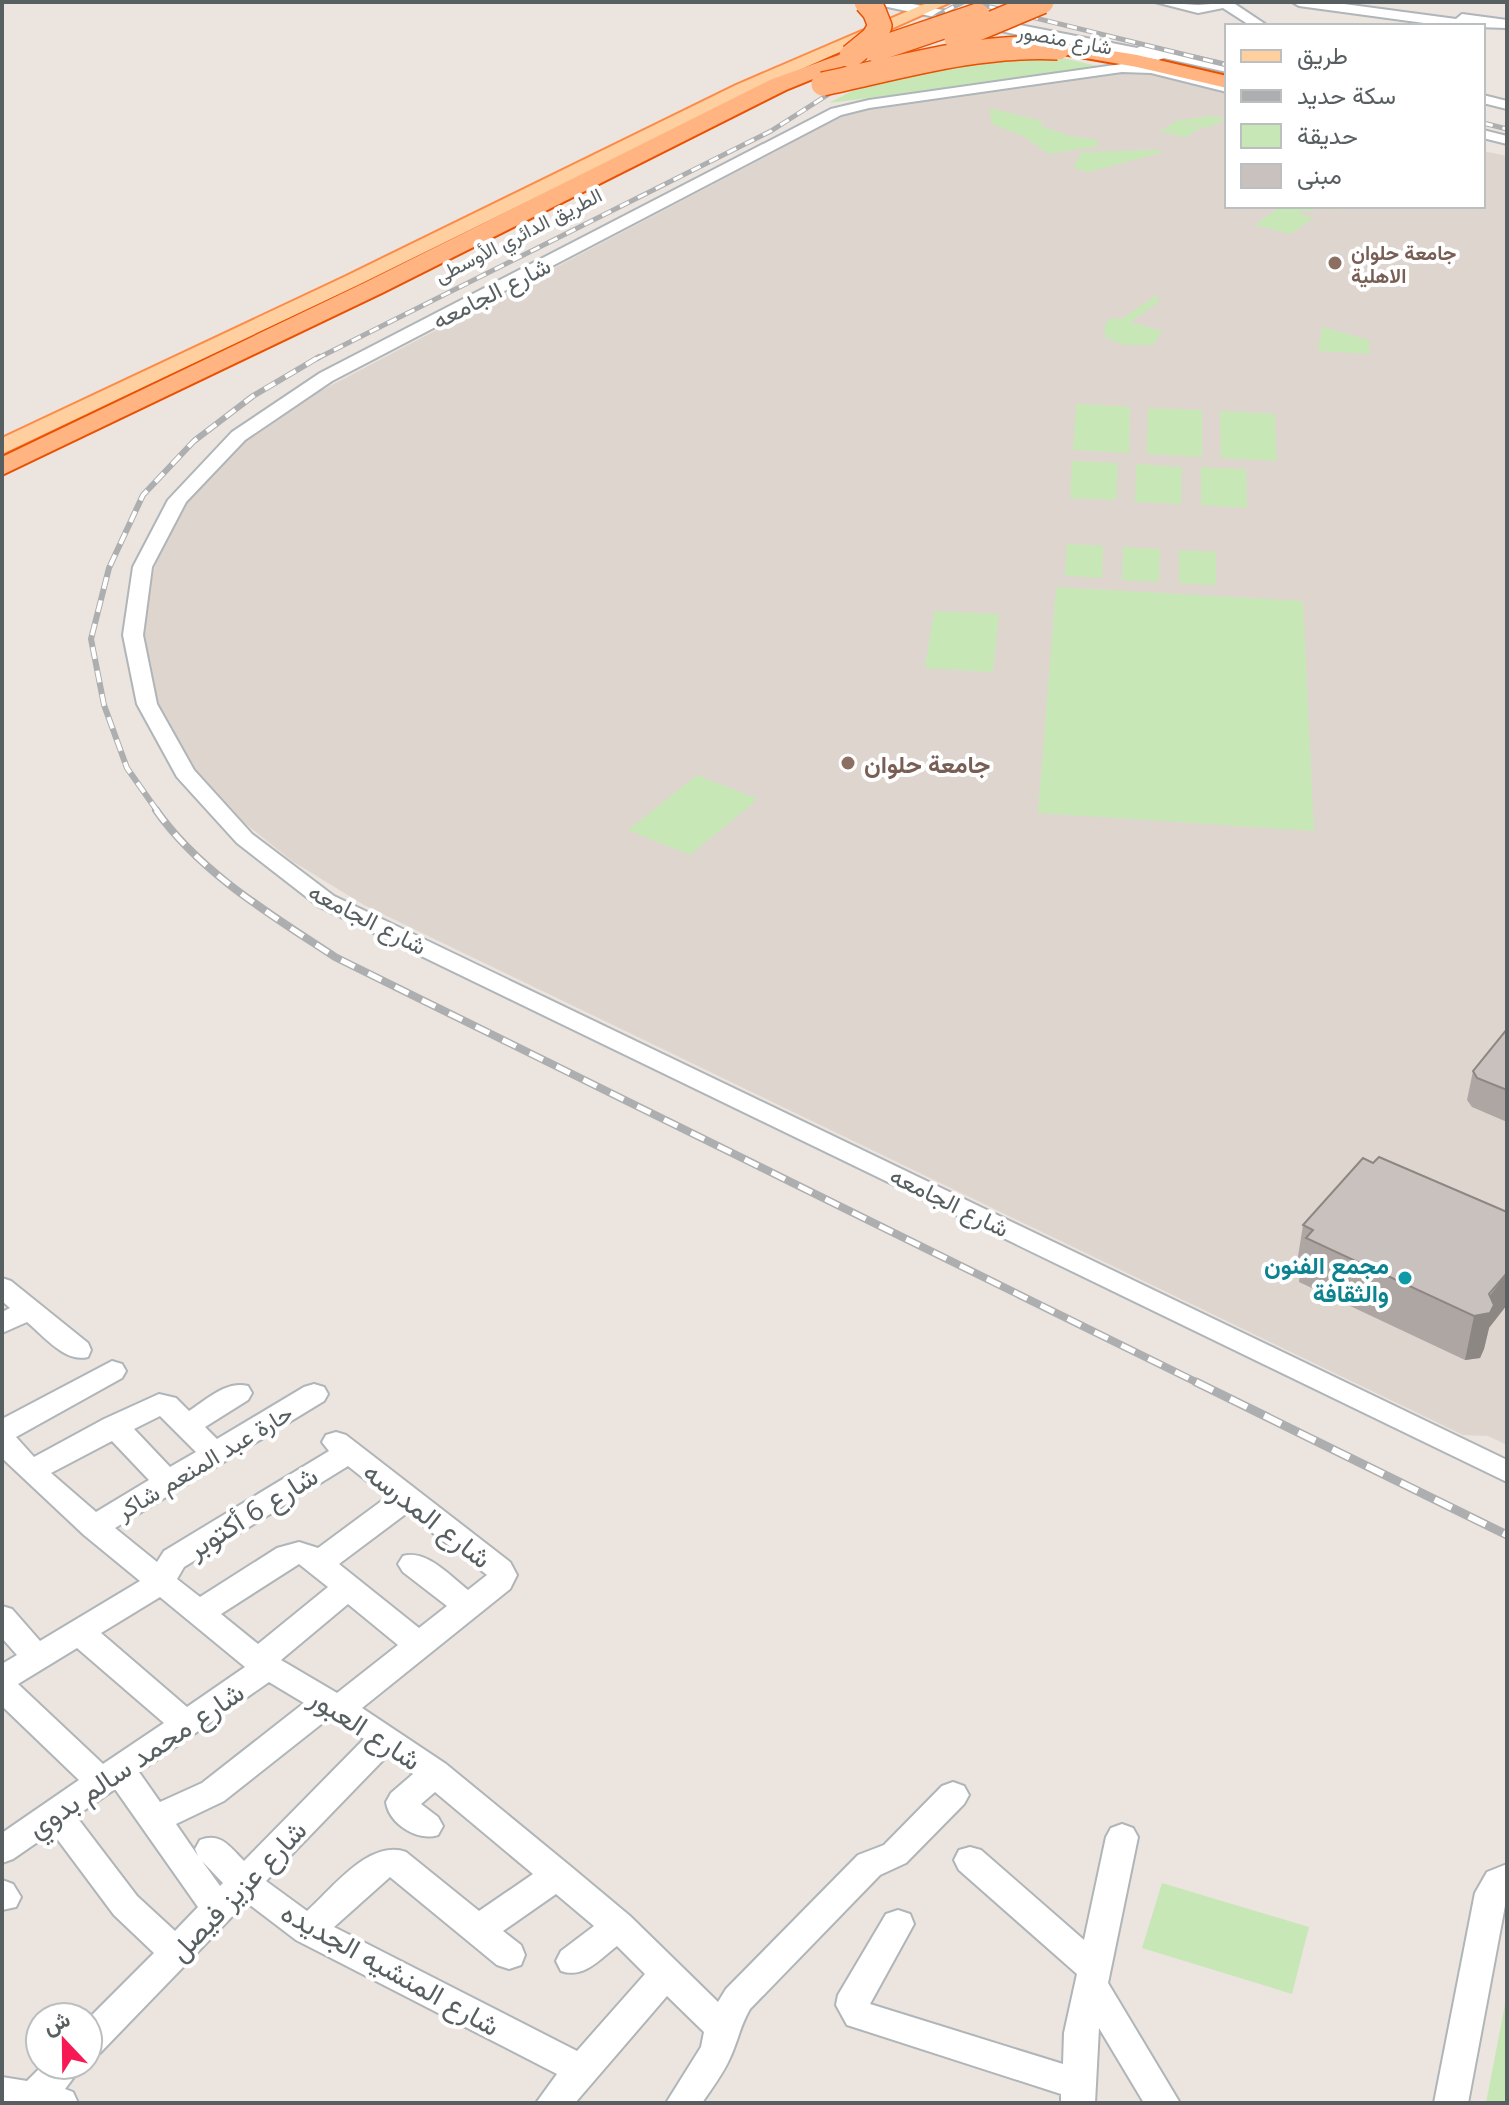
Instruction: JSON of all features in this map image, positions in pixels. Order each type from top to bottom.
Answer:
[{"type":"highway","points":[[850,57],[867,45],[881,27],[880,18],[866,2]]},
{"type":"highway","name":"الطريق الدائري الأوسطى","points":[[2,467],[373,288],[778,85],[850,57],[946,28],[1009,2]]},
{"type":"highway","name":"الطريق الدائري الأوسطى","points":[[2,487],[823,84],[997,23],[1042,2]]},
{"type":"highway","points":[[823,84],[985,48],[1021,46],[1058,48],[1147,62],[1225,82]]},
{"type":"main road","points":[[2,439],[734,86],[849,38],[914,5]]},
{"type":"main road","points":[[2,447],[351,281],[914,5]]},
{"type":"street","points":[[1299,2],[1462,24]]},
{"type":"street","points":[[1343,2],[1507,27]]},
{"type":"street","points":[[1166,4],[1205,9],[1228,3],[1238,14],[1257,24]]},
{"type":"street","points":[[1166,4],[1213,21]]},
{"type":"street","name":"شارع منصور","points":[[914,5],[1225,70]]},
{"type":"street","points":[[1485,27],[1507,27]]},
{"type":"street","name":"شارع الجامعه","points":[[1225,88],[1151,69],[1122,68],[869,104],[836,112],[326,377],[272,410],[225,446],[193,478],[168,511],[149,547],[139,584],[133,626],[137,669],[159,734],[203,799],[269,861],[326,901],[1507,1472]]},
{"type":"street","points":[[1485,90],[1507,95]]},
{"type":"street","points":[[1485,100],[1507,105]]},
{"type":"street","points":[[1485,134],[1507,140]]},
{"type":"street","points":[[1485,142],[1507,148]]},
{"type":"street","points":[[2,1287],[78,1350]]},
{"type":"street","points":[[2,1324],[30,1309]]},
{"type":"street","points":[[2,1432],[112,1371]]},
{"type":"street","points":[[187,1426],[238,1393]]},
{"type":"street","name":"حارة عبد المنعم شاكر","points":[[94,1527],[314,1394]]},
{"type":"street","points":[[31,1471],[159,1404],[166,1405],[215,1454]]},
{"type":"street","points":[[114,1426],[168,1483]]},
{"type":"street","name":"شارع العبور","points":[[2,1440],[31,1471],[197,1614],[263,1664],[386,1737],[435,1773],[618,1926],[721,2027]]},
{"type":"street","name":"شارع المدرسه","points":[[155,1819],[213,1792],[419,1645],[500,1581],[501,1573],[342,1447]]},
{"type":"street","name":"شارع 6 أكتوبر","points":[[2,1679],[160,1583],[174,1559],[342,1447]]},
{"type":"street","points":[[319,1563],[408,1497]]},
{"type":"street","points":[[197,1614],[287,1556],[306,1555],[419,1645]]},
{"type":"street","points":[[413,1564],[468,1606]]},
{"type":"street","name":"شارع محمد سالم بدوي","points":[[2,1850],[186,1724],[263,1664],[348,1588]]},
{"type":"street","points":[[2,1617],[37,1658]]},
{"type":"street","points":[[79,1632],[186,1724]]},
{"type":"street","points":[[2,1687],[111,1776],[155,1819],[218,1909]]},
{"type":"street","name":"شارع عزيز فيصل","points":[[104,2026],[386,1737]]},
{"type":"street","points":[[427,1826],[403,1809],[402,1802],[435,1773]]},
{"type":"street","points":[[683,2103],[714,2056],[720,2042],[721,2027],[738,1999],[869,1865],[895,1854],[953,1795]]},
{"type":"street","points":[[56,1813],[131,1915],[177,1951]]},
{"type":"street","points":[[898,1924],[853,2000],[859,2015],[1077,2094],[1081,2033],[1122,1837]]},
{"type":"street","name":"شارع المنشيه الجديده","points":[[211,1849],[244,1883],[308,1930],[582,2070]]},
{"type":"street","points":[[970,1860],[1093,1977],[1163,2103]]},
{"type":"street","points":[[308,1930],[382,1864],[390,1861],[509,1955]]},
{"type":"street","points":[[478,1930],[558,1875]]},
{"type":"street","points":[[1451,2103],[1491,1893],[1498,1882],[1507,1878]]},
{"type":"street","points":[[573,1961],[618,1926]]},
{"type":"street","points":[[553,2103],[667,1972]]},
{"type":"street","points":[[32,2098],[50,2081]]},
{"type":"shaded area","name":"جامعة حلوان","points":[[1125,71],[1149,73],[1225,92],[1225,208],[1485,208],[1485,151],[1507,156],[1507,1445],[1488,1436],[1463,1435],[364,905],[292,861],[232,813],[194,770],[158,708],[148,674],[143,618],[149,584],[163,544],[189,494],[232,451],[311,396],[775,152],[833,117],[862,109]]},
{"type":"green space","points":[[1024,49],[1106,68],[829,103],[886,73]]},
{"type":"green space","points":[[989,108],[1042,121],[1041,126],[1070,136],[1097,140],[1099,146],[1049,154],[1023,136],[992,124]]},
{"type":"green space","points":[[1208,116],[1225,118],[1187,137],[1167,134],[1174,129],[1158,133],[1176,121]]},
{"type":"green space","points":[[1082,152],[1164,152],[1088,172],[1073,168]]},
{"type":"green space","points":[[1278,208],[1316,208],[1299,214],[1313,218],[1291,234],[1255,225]]},
{"type":"green space","points":[[1157,295],[1159,302],[1130,322],[1162,331],[1153,345],[1124,345],[1105,337],[1105,324],[1111,318],[1121,319]]},
{"type":"green space","points":[[1322,327],[1369,340],[1370,354],[1318,351]]},
{"type":"green space","points":[[1076,404],[1130,407],[1129,453],[1073,450]]},
{"type":"green space","points":[[1148,408],[1202,410],[1202,457],[1147,454]]},
{"type":"green space","points":[[1220,411],[1275,414],[1277,461],[1221,458]]},
{"type":"green space","points":[[1072,461],[1118,463],[1116,500],[1070,498]]},
{"type":"green space","points":[[1136,464],[1182,467],[1181,504],[1135,502]]},
{"type":"green space","points":[[1201,467],[1246,469],[1247,508],[1201,505]]},
{"type":"green space","points":[[1067,544],[1103,546],[1102,578],[1065,576]]},
{"type":"green space","points":[[1123,547],[1160,549],[1159,582],[1122,580]]},
{"type":"green space","points":[[1179,550],[1216,552],[1216,585],[1179,583]]},
{"type":"green space","points":[[1056,587],[1303,601],[1314,831],[1038,813]]},
{"type":"green space","points":[[934,611],[999,614],[993,672],[925,668]]},
{"type":"green space","points":[[697,775],[758,799],[690,855],[628,830]]},
{"type":"green space","points":[[1162,1883],[1309,1927],[1292,1994],[1142,1948]]},
{"type":"green space","points":[[1507,1994],[1507,2103],[1486,2103]]},
{"type":"building","points":[[1507,1029],[1507,1090],[1477,1078],[1473,1071]]},
{"type":"building","points":[[1379,1157],[1507,1212],[1507,1273],[1489,1294],[1494,1305],[1490,1313],[1474,1316],[1306,1238],[1313,1230],[1303,1225],[1363,1158],[1373,1163]]},
{"type":"railway","points":[[316,359],[771,131],[832,92],[938,15],[963,2]]},
{"type":"railway","points":[[970,2],[1225,65]]},
{"type":"railway","points":[[1485,124],[1507,129]]},
{"type":"railway","points":[[158,812],[127,768],[104,705],[91,639],[109,568],[143,495],[194,441],[253,396],[319,357]]},
{"type":"railway","points":[[156,810],[194,854],[239,892],[335,957],[1200,1384]]},
{"type":"railway","points":[[1196,1382],[1507,1535]]},
{"type":"place","name":"جامعة حلوان الاهلية","points":[[1335,263]]},
{"type":"place","name":"جامعة حلوان","points":[[848,763]]},
{"type":"place","name":"مجمع الفنون والثقافة","points":[[1405,1278]]}]
